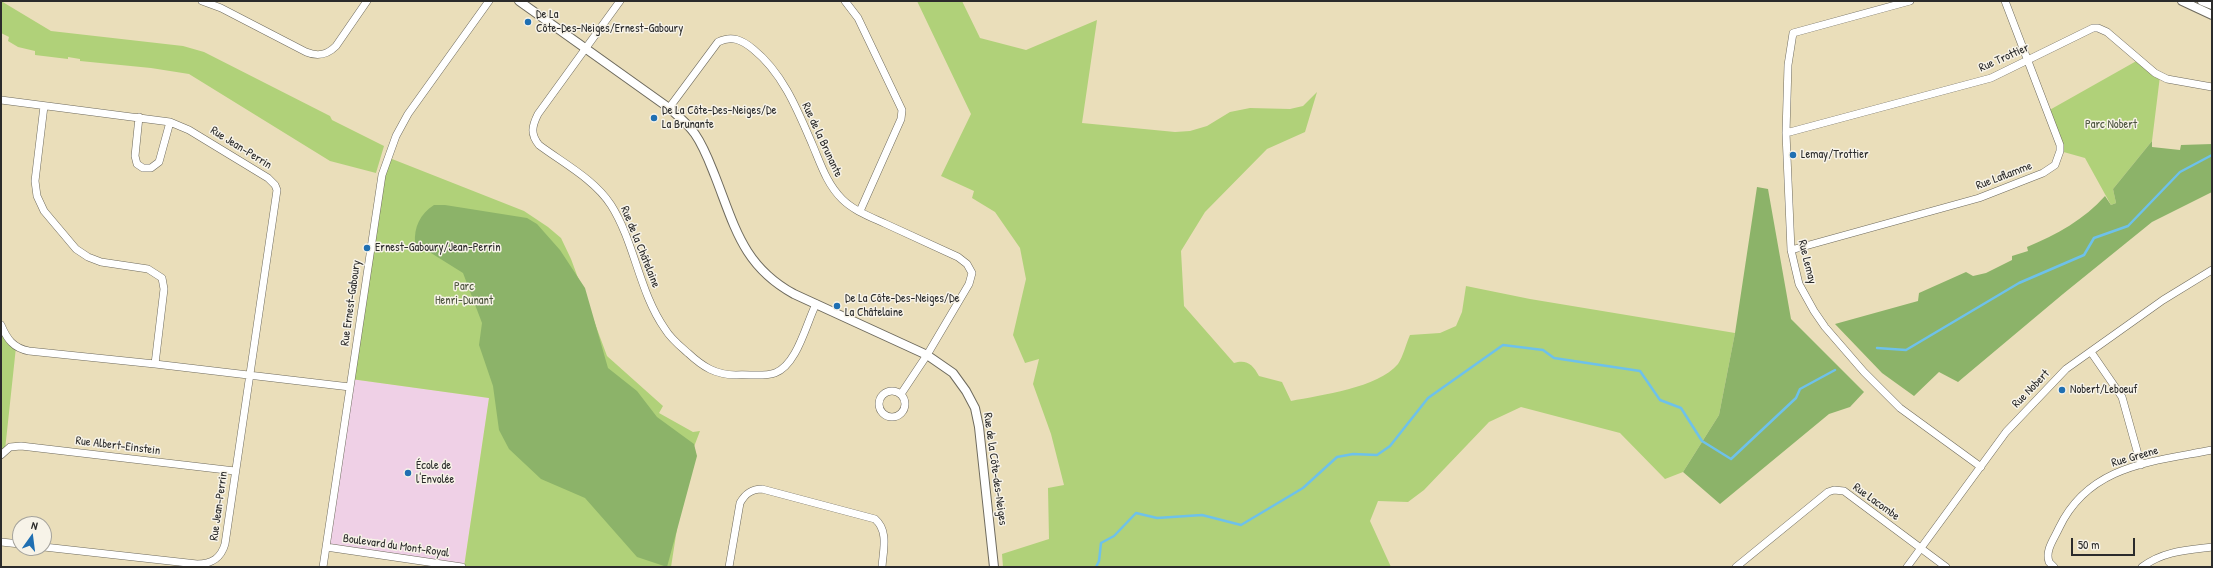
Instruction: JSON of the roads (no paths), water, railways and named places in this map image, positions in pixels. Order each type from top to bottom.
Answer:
[{"type":"street","points":[[202,1],[221,8],[306,52],[318,55],[324,54],[336,46],[367,1]]},
{"type":"street","name":"Rue Ernest-Gaboury","points":[[323,567],[379,192],[390,149],[408,114],[489,1]]},
{"type":"street","name":"Rue de la Côte-des-Neiges","points":[[519,1],[669,108],[689,126],[702,144],[741,241],[754,262],[774,282],[816,304],[927,355],[953,374],[966,391],[975,408],[980,434],[994,567]]},
{"type":"street","name":"Rue de la Châtelaine","points":[[620,1],[538,114],[532,134],[539,145],[587,179],[610,203],[621,224],[656,315],[670,336],[698,362],[717,373],[728,375],[775,373],[790,363],[816,304]]},
{"type":"street","points":[[845,1],[858,18],[902,110],[901,119],[860,211]]},
{"type":"street","name":"Rue Lemay","points":[[1910,1],[1793,33],[1788,65],[1786,133],[1791,250],[1799,284],[1814,311],[1859,367],[1900,408],[1981,467]]},
{"type":"street","name":"Rue Laflamme","points":[[1791,250],[1979,198],[2049,170],[2058,158],[2060,145],[2005,1]]},
{"type":"street","points":[[2182,1],[2212,15]]},
{"type":"street","points":[[2202,1],[2212,5]]},
{"type":"street","name":"Rue Trottier","points":[[1786,133],[1991,78],[2087,30],[2098,28],[2107,32],[2155,73],[2167,79],[2212,87]]},
{"type":"street","name":"Rue de la Brunante","points":[[669,108],[718,42],[730,38],[741,41],[765,58],[776,71],[804,127],[827,179],[843,200],[860,211],[962,260],[970,269],[972,273],[969,284],[927,355]]},
{"type":"street","name":"Rue Jean-Perrin","points":[[1,100],[170,122],[189,130],[268,178],[275,185],[277,195],[225,544],[220,556],[211,562],[197,564],[52,548]]},
{"type":"street","points":[[44,106],[35,181],[40,204],[76,249],[88,257],[101,262],[148,269],[162,278],[164,289],[155,364]]},
{"type":"street","points":[[139,117],[135,156],[138,164],[146,168],[151,168],[159,162],[170,122]]},
{"type":"street","name":"Rue Nobert","points":[[1907,567],[2006,432],[2041,393],[2066,369],[2163,300],[2212,270]]},
{"type":"street","points":[[1,325],[7,339],[22,350],[350,387]]},
{"type":"street","points":[[2091,352],[2122,397],[2141,464]]},
{"type":"street","points":[[901,394],[927,355]]},
{"type":"street","name":"Rue Albert-Einstein","points":[[1,455],[10,448],[21,446],[235,471]]},
{"type":"street","name":"Rue Greene","points":[[2054,567],[2049,562],[2048,550],[2064,519],[2084,492],[2105,477],[2141,464],[2212,450]]},
{"type":"street","points":[[729,567],[740,503],[746,494],[751,491],[762,489],[876,519],[880,523],[884,534],[882,567]]},
{"type":"street","name":"Rue Lacombe","points":[[1736,567],[1828,492],[1834,490],[1844,492],[1946,567]]},
{"type":"street","points":[[1,542],[12,543]]},
{"type":"street","name":"Boulevard du Mont-Royal","points":[[326,547],[423,564],[462,567]]},
{"type":"street","points":[[2142,567],[2152,560],[2169,553],[2212,547]]},
{"type":"waterway","points":[[1877,348],[1906,350],[2019,283],[2084,255],[2094,238],[2128,226],[2180,172],[2212,155]]},
{"type":"waterway","points":[[1096,567],[1099,561],[1101,543],[1114,536],[1136,513],[1157,518],[1202,515],[1241,525],[1303,488],[1337,457],[1353,454],[1377,455],[1390,446],[1428,398],[1503,345],[1543,350],[1554,358],[1640,371],[1660,400],[1681,408],[1702,441],[1731,459],[1796,398],[1800,389],[1835,370]]},
{"type":"place","name":"De La Côte-Des-Neiges/Ernest-Gaboury","points":[[528,22]]},
{"type":"place","name":"De La Côte-Des-Neiges/De La Brunante","points":[[654,118]]},
{"type":"place","name":"Lemay/Trottier","points":[[1793,155]]},
{"type":"place","name":"Ernest-Gaboury/Jean-Perrin","points":[[367,248]]},
{"type":"place","name":"De La Côte-Des-Neiges/De La Châtelaine","points":[[837,306]]},
{"type":"place","name":"Nobert/Leboeuf","points":[[2062,390]]},
{"type":"place","name":"École de l'Envolée","points":[[408,473]]},
{"type":"park label","name":"Parc Nobert","points":[[2111,125]]},
{"type":"park label","name":"Parc Henri-Dunant","points":[[464,294]]}]
